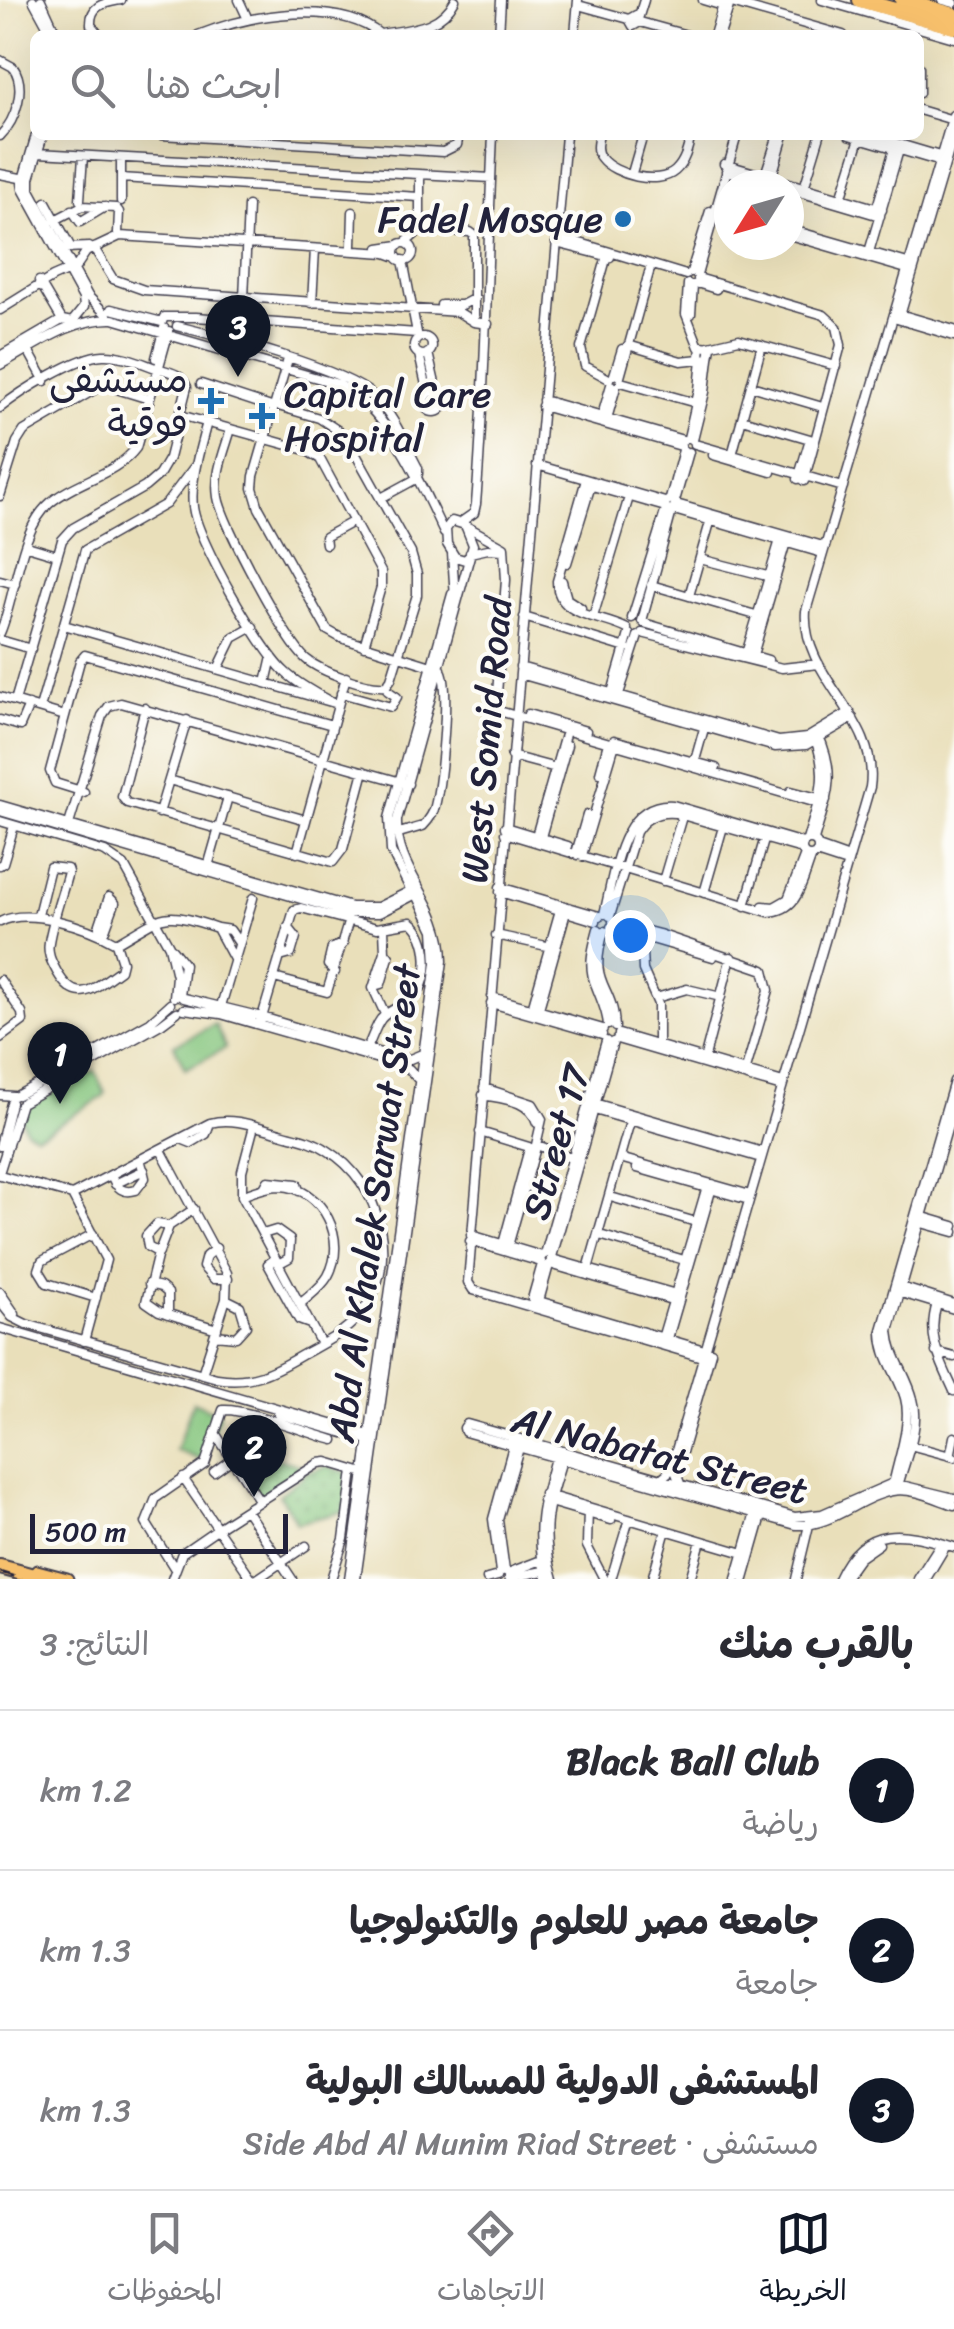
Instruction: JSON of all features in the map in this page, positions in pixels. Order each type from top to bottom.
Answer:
[{"type":"highway","points":[[860,0],[952,34]]},
{"type":"highway","points":[[902,0],[954,15]]},
{"type":"highway","points":[[0,1563],[45,1579]]},
{"type":"main road","points":[[0,1563],[67,1579]]},
{"type":"street","points":[[37,0],[52,30]]},
{"type":"street","points":[[96,30],[91,24],[92,12],[101,4],[121,0]]},
{"type":"street","points":[[238,0],[246,16]]},
{"type":"street","points":[[400,30],[434,23],[455,0]]},
{"type":"street","points":[[499,30],[502,0]]},
{"type":"street","points":[[633,24],[641,0]]},
{"type":"street","points":[[703,0],[825,30]]},
{"type":"street","points":[[822,0],[952,34]]},
{"type":"street","points":[[943,0],[954,3]]},
{"type":"street","points":[[211,30],[297,2]]},
{"type":"street","points":[[575,30],[578,3],[633,24],[663,30]]},
{"type":"street","points":[[718,30],[726,3]]},
{"type":"street","points":[[726,3],[810,30]]},
{"type":"street","points":[[355,9],[377,30]]},
{"type":"street","points":[[0,60],[13,66],[21,87],[10,123],[0,136]]},
{"type":"street","points":[[681,1486],[676,1473],[707,1354],[872,774],[868,750],[852,715],[818,662],[806,621],[823,550],[897,316],[953,117],[924,109]]},
{"type":"street","points":[[943,160],[954,134]]},
{"type":"street","points":[[38,140],[26,181],[64,250]]},
{"type":"street","points":[[26,181],[39,140]]},
{"type":"street","points":[[320,140],[443,152],[457,145],[458,140]]},
{"type":"street","points":[[445,536],[474,513],[476,504],[488,324],[493,140]]},
{"type":"street","name":"West Somid Road","points":[[534,1303],[471,1288],[468,1271],[566,140]]},
{"type":"street","points":[[601,140],[601,150],[614,165],[653,174],[669,170],[687,140]]},
{"type":"street","points":[[633,171],[642,140]]},
{"type":"street","points":[[614,697],[705,392],[704,352],[691,314],[692,279],[733,140]]},
{"type":"street","points":[[772,170],[780,140]]},
{"type":"street","points":[[804,187],[818,140]]},
{"type":"street","points":[[840,201],[862,140]]},
{"type":"street","points":[[873,140],[943,160]]},
{"type":"street","points":[[876,140],[943,160]]},
{"type":"street","points":[[866,252],[897,150]]},
{"type":"street","points":[[38,152],[491,178]]},
{"type":"street","points":[[80,200],[84,156]]},
{"type":"street","points":[[120,201],[121,158]]},
{"type":"street","points":[[725,168],[732,170]]},
{"type":"street","points":[[420,175],[420,230]]},
{"type":"street","points":[[0,177],[26,181]]},
{"type":"street","points":[[121,178],[419,197]]},
{"type":"street","points":[[804,190],[878,212]]},
{"type":"street","points":[[46,202],[68,267],[88,302],[167,331],[234,342],[351,390],[373,408],[438,509],[483,538],[501,544],[504,550],[506,575],[496,707],[500,712],[612,742]]},
{"type":"street","points":[[55,220],[82,206],[105,207],[120,212],[118,233]]},
{"type":"street","points":[[244,299],[248,206]]},
{"type":"street","points":[[72,210],[80,222],[105,207]]},
{"type":"street","points":[[352,246],[353,212]]},
{"type":"street","points":[[424,353],[414,345],[419,336],[415,308],[396,250],[420,230],[474,235],[474,322]]},
{"type":"street","points":[[0,308],[118,233],[387,248],[402,244],[413,251],[402,259]]},
{"type":"street","points":[[64,250],[83,252],[120,236],[202,239]]},
{"type":"street","points":[[804,236],[911,267]]},
{"type":"street","points":[[557,239],[832,320],[841,336],[802,478]]},
{"type":"street","points":[[819,241],[911,267]]},
{"type":"street","points":[[246,242],[386,253],[402,259]]},
{"type":"street","points":[[94,248],[112,278],[160,293],[462,309],[488,292]]},
{"type":"street","points":[[312,304],[315,249]]},
{"type":"street","points":[[608,254],[581,348],[585,366],[615,381],[696,403]]},
{"type":"street","points":[[604,420],[649,267]]},
{"type":"street","points":[[40,283],[67,321]]},
{"type":"street","points":[[277,301],[278,324]]},
{"type":"street","points":[[3,360],[80,314],[88,302]]},
{"type":"street","points":[[462,309],[474,322],[488,324]]},
{"type":"street","points":[[67,321],[109,312]]},
{"type":"street","points":[[30,649],[0,636],[31,518],[44,502],[126,452],[167,331],[164,316],[419,336],[430,342],[424,353],[432,393]]},
{"type":"street","points":[[897,316],[954,333]]},
{"type":"street","points":[[3,360],[71,327],[97,320],[122,320],[334,378],[365,394],[388,420],[410,457],[416,478]]},
{"type":"street","points":[[234,342],[239,321]]},
{"type":"street","points":[[628,342],[680,361],[738,343],[832,368]]},
{"type":"street","points":[[732,455],[762,347]]},
{"type":"street","points":[[27,348],[45,381]]},
{"type":"street","points":[[688,445],[704,352]]},
{"type":"street","points":[[0,408],[95,356],[121,356],[175,373],[186,381],[169,458],[159,475],[73,528],[62,540],[15,701]]},
{"type":"street","points":[[288,366],[254,476],[257,498],[327,623],[338,633],[365,644],[438,666],[445,682],[436,804],[429,821],[398,833]]},
{"type":"street","points":[[802,478],[832,368]]},
{"type":"street","points":[[201,384],[319,418],[338,428],[354,448],[411,553],[417,574],[417,595],[387,688]]},
{"type":"street","points":[[751,386],[819,406]]},
{"type":"street","points":[[0,496],[18,438],[27,428],[99,387],[147,398]]},
{"type":"street","points":[[542,403],[843,490]]},
{"type":"street","points":[[180,414],[306,450],[320,459],[382,577],[365,644]]},
{"type":"street","points":[[742,419],[810,439]]},
{"type":"street","points":[[207,422],[192,503],[197,523],[272,657],[285,673],[334,703]]},
{"type":"street","points":[[231,429],[218,476],[222,510],[296,647],[315,666],[387,688],[396,695],[395,705],[342,693]]},
{"type":"street","points":[[688,445],[802,478]]},
{"type":"street","points":[[40,708],[85,550],[166,504],[197,463]]},
{"type":"street","points":[[537,468],[823,550]]},
{"type":"street","points":[[381,498],[416,478]]},
{"type":"street","name":"Abd Al Khalek Sarwat Street","points":[[416,478],[452,553],[458,586],[449,643],[438,666]]},
{"type":"street","points":[[588,483],[670,505]]},
{"type":"street","points":[[588,483],[557,589],[563,603],[576,611],[787,669],[818,662]]},
{"type":"street","points":[[0,619],[41,513],[72,486]]},
{"type":"street","points":[[593,615],[629,497]]},
{"type":"street","points":[[614,697],[626,648],[651,585],[670,505]]},
{"type":"street","points":[[689,596],[711,518]]},
{"type":"street","points":[[326,544],[325,537],[354,520]]},
{"type":"street","points":[[459,523],[472,538],[470,555]]},
{"type":"street","points":[[573,532],[562,588],[572,604],[593,615]]},
{"type":"street","points":[[749,656],[783,540]]},
{"type":"street","points":[[27,546],[57,555]]},
{"type":"street","points":[[452,553],[460,560],[488,549],[504,550]]},
{"type":"street","name":"Abd Al Khalek Sarwat Street","points":[[352,1579],[358,1472],[369,1437],[443,962],[442,932],[393,844],[392,817],[470,555]]},
{"type":"street","points":[[700,559],[772,578]]},
{"type":"street","points":[[0,580],[13,583]]},
{"type":"street","points":[[651,585],[760,616]]},
{"type":"street","points":[[569,631],[576,611]]},
{"type":"street","points":[[524,618],[626,648]]},
{"type":"street","points":[[64,625],[334,703]]},
{"type":"street","points":[[218,669],[233,638],[253,627]]},
{"type":"street","points":[[82,791],[58,785],[50,776],[80,660],[90,655],[332,726]]},
{"type":"street","points":[[266,683],[272,657]]},
{"type":"street","points":[[520,670],[779,741],[817,737],[852,715]]},
{"type":"street","points":[[297,853],[332,726],[334,703],[342,693],[346,677]]},
{"type":"street","points":[[0,697],[64,716]]},
{"type":"street","points":[[0,808],[360,915],[388,910],[417,889],[417,874],[398,833],[403,785],[121,702],[105,711],[71,829]]},
{"type":"street","points":[[0,720],[20,726],[29,705]]},
{"type":"street","points":[[144,710],[122,797],[127,803],[297,853],[330,862],[339,858],[364,774]]},
{"type":"street","points":[[515,713],[821,802]]},
{"type":"street","points":[[159,812],[186,722]]},
{"type":"street","points":[[696,765],[708,724]]},
{"type":"street","points":[[538,836],[568,731]]},
{"type":"street","points":[[505,830],[774,912],[789,907],[798,894],[831,772],[817,737]]},
{"type":"street","points":[[579,852],[612,742]]},
{"type":"street","points":[[511,756],[558,768]]},
{"type":"street","points":[[169,780],[306,820]]},
{"type":"street","points":[[207,869],[228,797]]},
{"type":"street","points":[[610,1034],[612,1007],[597,969],[604,922],[637,823],[662,812],[684,812],[765,836]]},
{"type":"street","points":[[664,878],[684,812]]},
{"type":"street","points":[[709,819],[848,861]]},
{"type":"street","points":[[0,822],[112,855],[129,872],[170,946],[178,1003]]},
{"type":"street","points":[[0,865],[4,863],[14,826]]},
{"type":"street","points":[[705,891],[723,826]]},
{"type":"street","points":[[505,830],[538,836],[579,852]]},
{"type":"street","points":[[746,903],[765,836]]},
{"type":"street","points":[[0,922],[11,916],[38,915],[54,922],[101,931],[116,943],[122,962],[119,971],[74,993],[67,989],[48,956],[54,922],[67,869],[50,866],[38,915]]},
{"type":"street","name":"Abd Al Khalek Sarwat Street","points":[[352,1579],[413,1153],[418,1081],[437,949],[434,930],[417,889]]},
{"type":"street","points":[[500,889],[563,911],[758,966],[769,982],[742,1073]]},
{"type":"street","points":[[500,889],[604,922]]},
{"type":"street","points":[[221,1006],[235,961],[234,942],[244,930],[254,898]]},
{"type":"street","points":[[261,1020],[280,957],[291,954],[296,937],[288,926],[293,912],[300,908],[384,929],[406,922],[415,924],[425,944],[426,957],[419,992],[385,1014],[368,1048]]},
{"type":"street","points":[[534,1012],[563,911]]},
{"type":"street","points":[[116,943],[174,914],[216,928],[234,942]]},
{"type":"street","points":[[274,978],[325,993],[335,972],[348,922]]},
{"type":"street","points":[[384,929],[389,958],[374,993],[385,1014]]},
{"type":"street","points":[[641,932],[643,970],[656,999],[657,1048]]},
{"type":"street","points":[[496,936],[551,947]]},
{"type":"street","points":[[704,1062],[732,960]]},
{"type":"street","points":[[0,980],[22,1013],[23,1021],[0,1038]]},
{"type":"street","points":[[656,999],[684,992],[721,997]]},
{"type":"street","points":[[492,1000],[782,1085]]},
{"type":"street","points":[[178,1003],[261,1020]]},
{"type":"street","points":[[0,1146],[16,1101],[178,1003],[221,1006],[393,1060],[422,1054]]},
{"type":"street","points":[[300,1033],[368,1048],[409,1069],[418,1081]]},
{"type":"street","name":"Street 17","points":[[534,1303],[610,1034]]},
{"type":"street","points":[[954,1082],[890,1330],[890,1348],[913,1398],[916,1415],[895,1486],[954,1501]]},
{"type":"street","points":[[483,1092],[533,1112],[537,1125],[535,1147],[506,1245]]},
{"type":"street","points":[[0,1096],[16,1101]]},
{"type":"street","points":[[0,1302],[20,1321],[84,1341],[229,1380],[255,1379],[322,1344],[359,1316],[378,1283],[382,1244],[376,1210],[356,1176],[327,1149],[231,1120],[210,1123],[161,1150],[142,1166],[72,1195],[0,1173],[16,1101]]},
{"type":"street","points":[[918,1219],[954,1105]]},
{"type":"street","points":[[591,1106],[762,1155]]},
{"type":"street","name":"Street 17","points":[[547,1260],[572,1158],[591,1106]]},
{"type":"street","points":[[591,1270],[634,1118]]},
{"type":"street","points":[[254,1126],[240,1183],[242,1195],[322,1344]]},
{"type":"street","points":[[480,1132],[572,1158]]},
{"type":"street","points":[[161,1150],[216,1248],[228,1278],[226,1299],[202,1374]]},
{"type":"street","points":[[622,1161],[750,1198]]},
{"type":"street","points":[[591,1270],[622,1161]]},
{"type":"street","points":[[113,1181],[123,1191],[136,1190],[145,1178],[142,1166]]},
{"type":"street","points":[[242,1195],[264,1188],[267,1181],[296,1184],[299,1191],[326,1212],[335,1247],[326,1279],[300,1304]]},
{"type":"street","points":[[664,1342],[710,1186]]},
{"type":"street","points":[[72,1195],[106,1260],[84,1341]]},
{"type":"street","points":[[614,1198],[698,1223]]},
{"type":"street","points":[[194,1209],[169,1226],[146,1298],[149,1306],[236,1337],[246,1326],[240,1306],[226,1299]]},
{"type":"street","points":[[918,1219],[954,1229]]},
{"type":"street","points":[[676,1298],[684,1260],[698,1223]]},
{"type":"street","points":[[159,1253],[148,1247],[148,1230],[158,1224],[169,1226]]},
{"type":"street","points":[[263,1234],[276,1230],[290,1240],[292,1252],[268,1264],[299,1320],[310,1324]]},
{"type":"street","points":[[93,1234],[42,1261],[39,1272],[47,1283],[96,1298]]},
{"type":"street","points":[[603,1236],[684,1260]]},
{"type":"street","points":[[471,1238],[676,1298]]},
{"type":"street","points":[[471,1238],[506,1245],[676,1298]]},
{"type":"street","points":[[216,1248],[204,1260],[206,1274],[214,1279],[228,1278]]},
{"type":"street","points":[[149,1284],[168,1294],[168,1314]]},
{"type":"street","points":[[898,1289],[954,1306]]},
{"type":"street","points":[[898,1289],[954,1306]]},
{"type":"street","points":[[0,1292],[20,1321]]},
{"type":"street","points":[[534,1303],[707,1354]]},
{"type":"street","points":[[938,1304],[932,1329],[936,1352],[954,1391]]},
{"type":"street","points":[[0,1331],[369,1437]]},
{"type":"street","points":[[0,1331],[335,1436]]},
{"type":"street","points":[[936,1352],[954,1358]]},
{"type":"street","points":[[660,1480],[670,1471],[707,1354]]},
{"type":"street","points":[[175,1568],[145,1526],[156,1498],[202,1468],[226,1408],[335,1436],[369,1437]]},
{"type":"street","name":"Al Nabatat Street","points":[[759,1513],[660,1480],[559,1455],[516,1447],[466,1428],[559,1455],[759,1513],[808,1521],[895,1486]]},
{"type":"street","points":[[215,1434],[259,1500]]},
{"type":"street","points":[[329,1462],[335,1436]]},
{"type":"street","points":[[906,1441],[953,1454],[954,1437]]},
{"type":"street","points":[[504,1576],[498,1507],[516,1447]]},
{"type":"street","points":[[486,1579],[548,1569],[538,1526],[559,1455]]},
{"type":"street","points":[[172,1579],[182,1553],[312,1466],[329,1462],[358,1472],[332,1579]]},
{"type":"street","points":[[214,1472],[234,1463]]},
{"type":"street","points":[[183,1478],[255,1579],[306,1546]]},
{"type":"street","points":[[546,1498],[746,1557]]},
{"type":"street","points":[[246,1510],[292,1579]]},
{"type":"street","points":[[588,1510],[589,1553],[604,1579]]},
{"type":"street","points":[[740,1579],[759,1513]]},
{"type":"street","points":[[793,1579],[808,1521]]},
{"type":"street","points":[[612,1579],[628,1522]]},
{"type":"street","points":[[652,1579],[665,1533]]},
{"type":"street","points":[[841,1579],[855,1554],[880,1538],[909,1534],[947,1547]]},
{"type":"street","points":[[693,1579],[703,1544]]},
{"type":"street","points":[[918,1579],[947,1547]]},
{"type":"street","points":[[926,1579],[947,1547]]},
{"type":"green space","points":[[215,1024],[226,1048],[185,1069],[174,1045]]},
{"type":"green space","points":[[95,1071],[105,1093],[103,1097],[45,1132],[36,1135],[26,1130],[21,1119],[26,1107]]},
{"type":"green space","points":[[193,1402],[220,1414],[203,1461],[176,1450]]},
{"type":"green space","points":[[254,1451],[308,1468],[260,1497],[239,1468],[244,1456],[251,1457]]},
{"type":"green space","points":[[327,1466],[350,1476],[346,1511],[297,1523],[279,1495],[309,1472]]},
{"type":"railway","points":[[0,1572],[22,1579]]},
{"type":"place","name":"Fadel Mosque","points":[[623,219]]},
{"type":"place","name":"المستشفى الدولية للمسالك البولية","points":[[238,377]]},
{"type":"place","name":"مستشفى فوقية","points":[[211,401]]},
{"type":"place","name":"Capital Care Hospital","points":[[262,416]]},
{"type":"place","name":"Black Ball Club","points":[[60,1104]]},
{"type":"place","name":"جامعة مصر للعلوم والتكنولوجيا","points":[[254,1497]]}]
